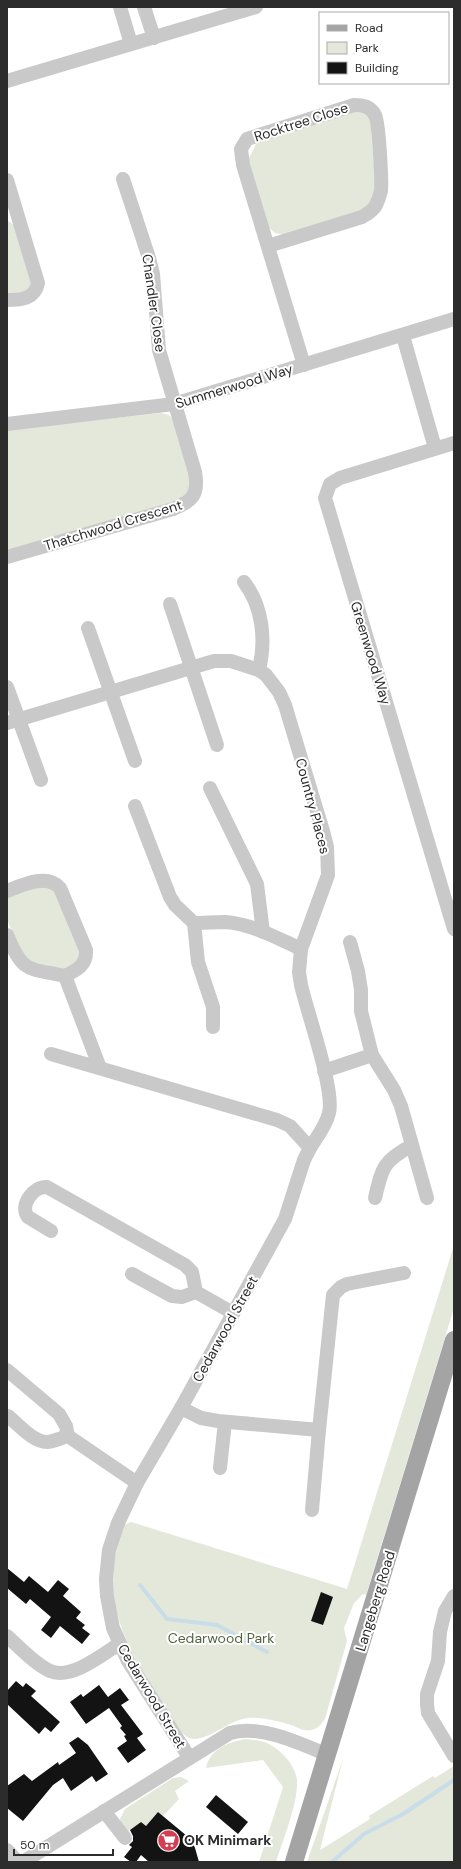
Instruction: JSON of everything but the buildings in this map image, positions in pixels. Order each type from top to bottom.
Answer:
[{"type":"main road","name":"Langeberg Road","points":[[294,1862],[454,1340]]},
{"type":"street","points":[[120,7],[131,44]]},
{"type":"street","points":[[144,7],[154,38]]},
{"type":"street","points":[[7,81],[256,7]]},
{"type":"street","name":"Rocktree Close","points":[[268,246],[362,217],[370,212],[376,205],[381,190],[380,161],[377,119],[370,108],[362,105],[354,105],[253,137],[248,139],[243,144],[241,149],[243,164],[304,365]]},
{"type":"street","name":"Chandler Close","points":[[123,179],[146,244],[153,274],[159,350],[174,404]]},
{"type":"street","points":[[7,180],[11,210],[38,283],[36,290],[31,295],[23,299],[7,300]]},
{"type":"street","name":"Summerwood Way","points":[[7,424],[174,404],[454,319]]},
{"type":"street","points":[[402,336],[435,448]]},
{"type":"street","name":"Thatchwood Crescent","points":[[7,558],[173,508],[189,501],[196,491],[196,480],[174,404]]},
{"type":"street","name":"Greenwood Way","points":[[454,443],[334,480],[327,488],[325,498],[454,929]]},
{"type":"street","points":[[244,582],[254,599],[262,627],[263,642],[259,670]]},
{"type":"street","points":[[170,604],[217,745]]},
{"type":"street","points":[[88,628],[135,761]]},
{"type":"street","name":"Country Places","points":[[13,722],[191,667],[214,662],[231,661],[259,670],[272,683],[284,705],[327,847],[328,875],[301,949],[299,972],[330,1098]]},
{"type":"street","points":[[7,687],[13,722],[41,780]]},
{"type":"street","points":[[210,788],[254,875],[259,896],[263,932]]},
{"type":"street","points":[[134,806],[170,897],[175,905],[194,923],[197,957],[213,1007],[213,1027]]},
{"type":"street","points":[[7,891],[46,880],[56,883],[60,888],[86,950],[84,964],[65,976],[30,969],[23,965],[15,956],[7,935]]},
{"type":"street","points":[[194,923],[226,922],[263,932],[301,949]]},
{"type":"street","points":[[350,942],[362,990],[361,1011],[372,1055],[394,1090],[401,1106],[411,1146],[427,1198]]},
{"type":"street","points":[[65,976],[100,1068]]},
{"type":"street","points":[[51,1054],[277,1120],[290,1126],[310,1148]]},
{"type":"street","points":[[324,1071],[372,1055]]},
{"type":"street","name":"Cedarwood Street","points":[[189,1757],[128,1661],[120,1644],[109,1612],[107,1564],[113,1536],[137,1483],[181,1408],[285,1219],[304,1160],[325,1124],[330,1107],[330,1098]]},
{"type":"street","points":[[375,1198],[381,1171],[396,1154],[411,1146]]},
{"type":"street","points":[[51,1231],[28,1218],[25,1214],[25,1207],[33,1191],[38,1187],[47,1187],[185,1265],[192,1272],[196,1292]]},
{"type":"street","points":[[312,1510],[333,1295],[341,1287],[347,1284],[404,1273]]},
{"type":"street","points":[[132,1274],[172,1296],[182,1296],[196,1292],[233,1313]]},
{"type":"street","points":[[7,1370],[59,1414],[66,1426],[68,1436],[137,1483]]},
{"type":"street","points":[[181,1408],[201,1418],[225,1422],[319,1430]]},
{"type":"street","points":[[8,1416],[35,1438],[42,1441],[48,1442],[68,1436]]},
{"type":"street","points":[[220,1468],[225,1422]]},
{"type":"street","points":[[454,1596],[445,1611],[440,1632],[438,1661],[427,1694],[428,1713],[454,1756]]},
{"type":"street","points":[[7,1636],[45,1668],[60,1674],[75,1670],[120,1644]]},
{"type":"street","points":[[23,1862],[189,1757],[230,1733],[259,1731],[302,1744],[328,1755]]},
{"type":"street","points":[[104,1810],[125,1838]]},
{"type":"street","points":[[7,1850],[18,1862]]},
{"type":"green space","points":[[361,110],[370,118],[376,189],[374,199],[364,210],[286,235],[275,233],[269,228],[248,160],[257,142]]},
{"type":"green space","points":[[7,220],[15,226],[32,283],[28,291],[7,294]]},
{"type":"green space","points":[[161,413],[169,415],[173,419],[193,486],[183,499],[7,552],[7,430]]},
{"type":"green space","points":[[45,885],[55,888],[82,957],[65,970],[28,963],[22,958],[7,919],[7,897]]},
{"type":"green space","name":"Cedarwood Park","points":[[454,1245],[454,1308],[366,1595],[363,1594],[354,1603],[344,1628],[347,1641],[325,1719],[321,1724],[313,1729],[303,1730],[291,1725],[270,1720],[248,1718],[233,1722],[202,1738],[195,1739],[184,1735],[135,1658],[124,1634],[116,1609],[113,1583],[115,1555],[124,1525],[131,1522],[347,1589]]},
{"type":"green space","points":[[246,1739],[262,1741],[270,1744],[286,1757],[296,1775],[297,1790],[290,1822],[276,1862],[259,1862],[283,1787],[263,1760],[206,1768],[208,1761],[216,1751],[226,1744]]},
{"type":"green space","points":[[343,1759],[320,1850],[370,1819],[369,1816],[433,1776],[435,1778],[454,1766],[454,1862],[307,1862]]},
{"type":"green space","points":[[181,1777],[189,1781],[175,1791],[179,1799],[163,1816],[158,1812],[146,1826],[141,1822],[127,1832],[122,1826],[120,1819],[125,1809],[173,1778]]},
{"type":"waterway","points":[[140,1585],[167,1619],[217,1625],[267,1652]]},
{"type":"waterway","points":[[332,1862],[364,1834],[403,1814],[454,1780]]},
{"type":"place","name":"OK Minimark","points":[[168,1840]]}]
